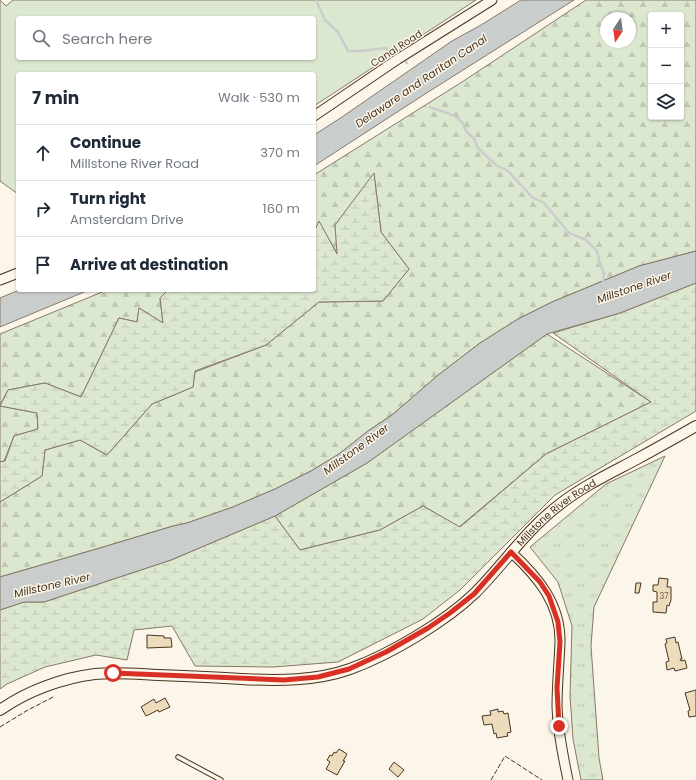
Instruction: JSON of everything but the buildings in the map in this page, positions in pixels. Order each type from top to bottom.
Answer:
[{"type":"main road","name":"Millstone River Road","points":[[0,710],[17,700],[63,680],[95,674],[129,673],[284,680],[318,677],[349,669],[386,652],[428,628],[450,613],[474,594],[539,521],[576,493],[696,426]]},
{"type":"street","name":"Canal Road","points":[[316,115],[398,59],[492,0]]},
{"type":"street","points":[[0,280],[16,274]]},
{"type":"street","points":[[511,552],[540,582],[549,596],[558,622],[560,642],[557,675],[557,709],[568,780]]},
{"type":"lane","points":[[178,757],[221,780]]},
{"type":"green space","points":[[0,0],[6,6],[13,0],[476,0],[316,105],[316,72],[16,72],[16,193],[0,181]]},
{"type":"green space","points":[[586,0],[696,0],[696,251],[639,266],[552,302],[518,319],[480,343],[437,376],[392,415],[368,431],[339,454],[311,471],[275,489],[233,507],[187,523],[0,577],[0,502],[42,476],[45,450],[80,440],[107,455],[152,404],[193,387],[195,372],[266,345],[319,302],[383,301],[409,269],[381,232],[374,174],[335,225],[338,255],[319,222],[316,228],[316,174],[462,82]]},
{"type":"green space","points":[[374,173],[381,232],[409,269],[383,301],[319,302],[266,345],[195,371],[193,387],[152,404],[107,455],[80,440],[45,450],[42,476],[0,502],[0,462],[5,461],[14,436],[38,429],[37,413],[0,406],[8,390],[45,383],[81,397],[119,318],[137,322],[139,308],[163,323],[160,298],[166,292],[316,292],[316,228],[319,221],[337,254],[335,225]]},
{"type":"green space","points":[[696,283],[696,411],[555,495],[460,590],[423,619],[338,662],[273,667],[195,666],[172,626],[134,630],[127,660],[96,655],[45,667],[7,684],[0,689],[0,610],[24,602],[44,602],[171,560],[275,516],[300,550],[380,530],[423,506],[460,527],[546,454],[651,402],[553,333],[620,313]]},
{"type":"green space","points":[[102,292],[166,292],[160,298],[163,323],[139,308],[137,322],[119,318],[81,397],[45,383],[8,390],[0,405],[0,334]]},
{"type":"green space","points":[[547,334],[651,402],[546,454],[459,527],[423,506],[380,530],[300,550],[275,516],[367,463]]},
{"type":"green space","points":[[0,406],[37,413],[38,429],[14,436],[4,461],[0,462]]},
{"type":"green space","points":[[665,456],[594,607],[591,646],[599,758],[603,780],[581,780],[573,739],[570,696],[572,626],[558,582],[530,547],[606,484]]},
{"type":"water","name":"Delaware and Raritan Canal","points":[[521,0],[574,0],[316,165],[316,134],[452,41]]},
{"type":"water","name":"Millstone River","points":[[696,251],[696,283],[620,313],[547,334],[367,463],[275,516],[171,560],[44,602],[24,602],[0,610],[0,577],[187,523],[233,507],[275,489],[311,471],[339,454],[368,431],[392,415],[437,376],[480,343],[518,319],[552,302],[639,266]]},
{"type":"water","points":[[16,291],[84,292],[0,327],[0,298]]},
{"type":"waterway","points":[[316,0],[325,20],[338,32],[348,51],[386,48],[395,55]]},
{"type":"waterway","points":[[430,107],[455,116],[463,123],[466,131],[475,140],[477,147],[496,165],[508,171],[532,197],[544,203],[569,233],[586,240],[597,251],[604,273],[603,284]]},
{"type":"fence","points":[[0,727],[55,696]]},
{"type":"fence","points":[[491,780],[505,756],[542,780]]},
{"type":"route","points":[[113,673],[284,680],[318,677],[349,669],[386,652],[428,628],[450,613],[474,594],[511,552],[524,563],[540,582],[549,596],[558,622],[560,642],[557,675],[557,709],[559,726]]}]
